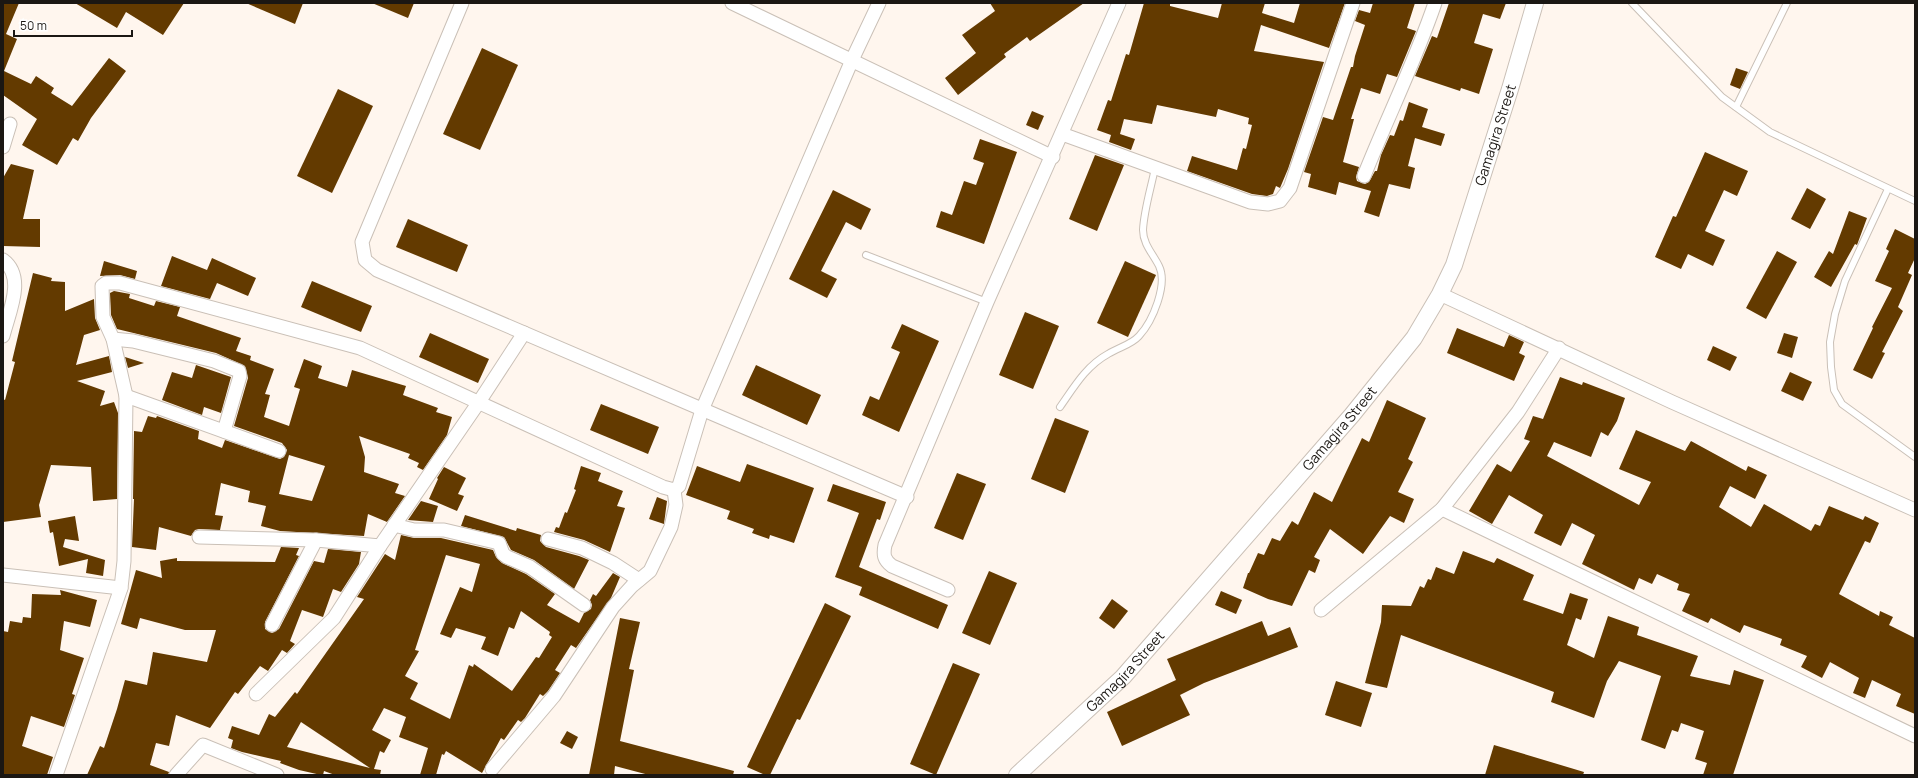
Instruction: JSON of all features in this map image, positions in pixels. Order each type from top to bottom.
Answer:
[{"type":"street","points":[[462,3],[362,242],[365,260],[377,270],[907,497]]},
{"type":"street","points":[[732,3],[1053,157]]},
{"type":"street","points":[[674,490],[679,486],[702,410],[852,60],[879,3]]},
{"type":"street","points":[[948,590],[892,566],[885,560],[883,552],[885,545],[907,497],[987,302],[1053,157],[1119,3]]},
{"type":"street","points":[[1062,134],[1250,202],[1268,204],[1280,201],[1290,188],[1353,3]]},
{"type":"street","points":[[1364,176],[1397,95],[1408,74],[1435,3]]},
{"type":"street","name":"Gamagira Street","points":[[1017,775],[1118,682],[1139,659],[1352,415],[1414,338],[1440,294],[1456,258],[1510,89],[1535,3]]},
{"type":"street","points":[[3,147],[10,124]]},
{"type":"street","points":[[3,260],[10,265],[16,282],[3,336]]},
{"type":"street","points":[[56,775],[121,588],[124,561],[126,396],[114,339],[104,317],[102,286],[106,283],[120,283],[192,301],[360,348],[663,487],[674,490]]},
{"type":"street","points":[[1440,294],[1559,348],[1672,402],[1915,510]]},
{"type":"street","points":[[256,694],[334,618],[394,525],[479,402],[524,333]]},
{"type":"street","points":[[114,339],[132,341],[214,361],[239,371],[240,376],[224,431]]},
{"type":"street","points":[[1321,610],[1442,509],[1518,412],[1559,348]]},
{"type":"street","points":[[126,396],[279,451]]},
{"type":"street","points":[[492,769],[554,696],[608,613],[639,580],[650,571],[670,527],[676,505],[674,490]]},
{"type":"street","points":[[1442,509],[1915,736]]},
{"type":"street","points":[[394,525],[414,530],[444,530],[499,543],[503,554],[507,557],[530,567],[584,605]]},
{"type":"street","points":[[199,538],[316,540],[380,546]]},
{"type":"street","points":[[548,539],[582,548],[613,563],[639,580]]},
{"type":"street","points":[[272,625],[316,540]]},
{"type":"street","points":[[3,575],[121,588]]},
{"type":"street","points":[[176,775],[202,745],[277,775]]},
{"type":"lane","points":[[1632,3],[1722,97],[1770,132],[1915,201]]},
{"type":"lane","points":[[1736,107],[1787,3]]},
{"type":"lane","points":[[1060,407],[1075,384],[1092,364],[1109,353],[1129,344],[1140,335],[1155,308],[1162,288],[1163,278],[1159,265],[1149,253],[1143,232],[1155,168]]},
{"type":"lane","points":[[1888,189],[1845,281],[1835,314],[1830,342],[1831,367],[1834,390],[1842,404],[1915,457]]},
{"type":"lane","points":[[866,255],[987,302]]},
{"type":"building","points":[[3,3],[19,3],[6,34],[17,39],[4,71],[31,84],[36,76],[54,88],[51,93],[72,106],[109,58],[126,71],[91,118],[78,141],[73,138],[57,165],[22,145],[37,119],[3,95]]},
{"type":"building","points":[[75,3],[184,3],[163,35],[126,12],[117,28]]},
{"type":"building","points":[[246,3],[303,3],[295,24]]},
{"type":"building","points":[[372,3],[414,3],[408,18]]},
{"type":"building","points":[[990,3],[1084,3],[1030,41],[1027,37],[1004,54],[1006,57],[958,95],[945,78],[976,53],[962,35],[995,11]]},
{"type":"building","points":[[1144,3],[1170,3],[1170,6],[1218,18],[1222,3],[1265,3],[1262,13],[1294,23],[1300,3],[1345,3],[1329,48],[1261,25],[1254,51],[1324,62],[1288,169],[1280,188],[1276,186],[1273,194],[1267,196],[1252,194],[1187,171],[1192,156],[1237,170],[1243,148],[1246,149],[1252,125],[1248,124],[1249,118],[1218,109],[1216,117],[1157,105],[1152,124],[1124,119],[1120,134],[1135,139],[1131,150],[1109,142],[1111,135],[1097,130],[1108,100],[1111,101],[1126,54],[1129,55]]},
{"type":"building","points":[[1373,3],[1415,3],[1407,28],[1416,31],[1397,77],[1387,74],[1380,94],[1361,88],[1351,119],[1354,119],[1343,162],[1359,167],[1356,177],[1357,181],[1365,184],[1369,182],[1375,171],[1377,171],[1381,155],[1390,135],[1394,136],[1400,120],[1403,121],[1409,102],[1428,109],[1422,127],[1445,134],[1441,146],[1415,138],[1408,166],[1415,168],[1410,189],[1389,184],[1379,217],[1364,212],[1371,191],[1339,182],[1336,195],[1308,187],[1311,174],[1304,172],[1323,117],[1333,120],[1351,67],[1353,67],[1365,25],[1355,21],[1359,10],[1370,13]]},
{"type":"building","points":[[1449,3],[1506,3],[1500,19],[1483,14],[1474,43],[1493,49],[1479,94],[1461,88],[1460,91],[1415,76],[1432,36],[1437,38]]},
{"type":"building","points":[[482,48],[518,65],[480,150],[443,134]]},
{"type":"building","points":[[1736,68],[1748,72],[1740,89],[1730,85]]},
{"type":"building","points":[[338,89],[373,106],[332,193],[297,176]]},
{"type":"building","points":[[1032,111],[1044,116],[1038,130],[1026,125]]},
{"type":"building","points":[[980,139],[1017,152],[984,244],[936,227],[941,211],[952,215],[964,181],[976,185],[984,163],[973,159]]},
{"type":"building","points":[[1705,152],[1748,171],[1737,196],[1724,190],[1705,231],[1725,240],[1713,266],[1688,254],[1681,269],[1655,257],[1673,216],[1676,217]]},
{"type":"building","points":[[1095,155],[1124,165],[1097,231],[1069,219]]},
{"type":"building","points":[[11,164],[34,170],[23,219],[40,219],[40,247],[3,246],[3,178]]},
{"type":"building","points":[[1807,188],[1826,199],[1810,229],[1791,219]]},
{"type":"building","points":[[833,190],[871,209],[861,230],[846,222],[821,271],[837,279],[827,298],[789,279]]},
{"type":"building","points":[[1849,211],[1867,218],[1857,245],[1855,244],[1831,287],[1814,277],[1829,251],[1833,254]]},
{"type":"building","points":[[408,219],[468,245],[457,272],[396,247]]},
{"type":"building","points":[[1895,229],[1915,239],[1915,258],[1908,273],[1912,275],[1898,307],[1903,311],[1882,352],[1885,353],[1872,379],[1853,370],[1873,328],[1872,327],[1892,288],[1875,281],[1889,251],[1886,249]]},
{"type":"building","points":[[1777,251],[1797,262],[1766,319],[1746,308]]},
{"type":"building","points":[[172,256],[207,270],[212,258],[256,278],[248,296],[217,283],[210,299],[161,286]]},
{"type":"building","points":[[104,261],[137,271],[135,279],[120,275],[100,276]]},
{"type":"building","points":[[1125,261],[1156,275],[1128,337],[1097,323]]},
{"type":"building","points":[[33,273],[52,278],[51,281],[65,282],[65,311],[94,299],[95,318],[100,330],[84,335],[76,365],[109,356],[112,372],[77,381],[105,391],[100,406],[114,402],[118,413],[117,499],[93,501],[91,467],[51,465],[39,505],[41,517],[3,522],[3,399],[5,400],[15,362],[12,361]]},
{"type":"building","points":[[312,281],[372,306],[361,332],[301,307]]},
{"type":"building","points":[[114,291],[130,294],[129,298],[154,306],[156,301],[180,307],[177,316],[241,338],[236,351],[251,356],[250,360],[274,369],[265,394],[270,395],[264,417],[289,426],[300,389],[294,387],[304,359],[322,366],[318,378],[347,387],[352,370],[406,386],[403,395],[438,408],[436,412],[452,417],[447,435],[423,470],[417,467],[419,463],[408,458],[410,454],[359,436],[365,457],[364,472],[399,484],[395,493],[405,496],[387,522],[368,514],[364,536],[280,531],[261,526],[266,506],[248,502],[250,491],[221,483],[215,515],[223,516],[220,530],[199,529],[195,530],[191,536],[159,527],[156,550],[132,547],[134,431],[142,432],[148,416],[156,418],[157,416],[199,431],[198,439],[222,448],[225,440],[280,459],[284,457],[287,450],[282,443],[234,426],[248,378],[245,366],[216,353],[117,329],[111,315],[110,293]],"holes":[[[289,455],[325,466],[312,501],[279,494]]]},
{"type":"building","points":[[1025,312],[1059,326],[1033,389],[999,375]]},
{"type":"building","points":[[902,324],[939,341],[899,432],[862,415],[870,396],[879,400],[900,352],[891,348]]},
{"type":"building","points":[[1457,328],[1504,347],[1509,335],[1524,342],[1519,353],[1525,356],[1514,381],[1447,353]]},
{"type":"building","points":[[430,333],[489,359],[478,383],[419,357]]},
{"type":"building","points":[[1784,333],[1798,337],[1792,358],[1777,353]]},
{"type":"building","points":[[1713,346],[1737,357],[1730,371],[1707,360]]},
{"type":"building","points":[[125,357],[144,363],[128,368]]},
{"type":"building","points":[[196,365],[231,377],[221,413],[204,407],[202,415],[162,400],[172,372],[192,378]]},
{"type":"building","points":[[756,365],[821,395],[807,425],[742,395]]},
{"type":"building","points":[[1790,372],[1812,382],[1803,401],[1781,391]]},
{"type":"building","points":[[1560,377],[1582,385],[1583,382],[1625,398],[1617,421],[1608,436],[1601,432],[1591,457],[1554,442],[1547,456],[1639,505],[1651,482],[1619,469],[1636,430],[1685,451],[1691,441],[1746,471],[1748,466],[1767,475],[1755,499],[1730,486],[1719,507],[1751,527],[1764,504],[1811,531],[1815,524],[1820,526],[1829,506],[1863,520],[1865,516],[1879,523],[1870,543],[1865,541],[1839,594],[1879,616],[1880,611],[1893,617],[1889,625],[1915,638],[1915,714],[1896,706],[1901,694],[1872,680],[1865,698],[1853,693],[1859,678],[1830,662],[1822,678],[1801,667],[1807,656],[1780,645],[1782,639],[1744,625],[1740,633],[1711,618],[1708,623],[1682,611],[1690,594],[1677,590],[1679,584],[1657,574],[1652,584],[1639,578],[1634,590],[1582,564],[1595,535],[1572,523],[1561,546],[1534,533],[1543,515],[1509,495],[1492,524],[1469,511],[1497,464],[1511,472],[1530,441],[1524,439],[1533,416],[1543,419]]},
{"type":"building","points":[[1387,400],[1426,418],[1408,459],[1413,462],[1398,492],[1414,499],[1404,523],[1390,516],[1363,554],[1330,529],[1314,557],[1320,560],[1315,573],[1309,570],[1292,606],[1268,599],[1243,588],[1248,573],[1258,553],[1264,555],[1272,538],[1280,541],[1292,521],[1298,525],[1314,492],[1332,502],[1362,438],[1369,442]]},
{"type":"building","points":[[601,404],[659,427],[648,454],[590,430]]},
{"type":"building","points":[[1055,418],[1089,431],[1065,493],[1031,479]]},
{"type":"building","points":[[747,464],[814,488],[794,543],[770,535],[769,539],[752,533],[754,529],[727,519],[730,511],[686,495],[697,466],[740,482]]},
{"type":"building","points":[[581,466],[601,473],[598,481],[623,491],[617,506],[625,508],[610,552],[584,540],[554,532],[556,527],[559,528],[565,512],[567,513],[576,490],[574,489]]},
{"type":"building","points":[[444,467],[466,478],[458,494],[464,496],[457,511],[429,499],[438,479],[437,478]]},
{"type":"building","points":[[957,473],[986,484],[963,540],[934,528]]},
{"type":"building","points":[[833,484],[886,502],[880,520],[877,519],[859,567],[948,605],[938,629],[859,595],[862,587],[835,577],[859,513],[827,501]]},
{"type":"building","points":[[657,497],[667,501],[664,524],[649,519]]},
{"type":"building","points":[[421,501],[438,506],[433,522],[408,520]]},
{"type":"building","points":[[465,515],[516,531],[517,528],[541,535],[540,541],[546,547],[589,560],[574,589],[534,560],[511,550],[504,537],[461,526]]},
{"type":"building","points":[[75,516],[79,541],[65,539],[63,547],[105,560],[103,576],[86,573],[88,559],[59,566],[53,532],[50,533],[48,521]]},
{"type":"building","points":[[401,535],[414,538],[441,538],[493,550],[496,557],[502,563],[526,574],[555,594],[547,605],[579,623],[584,613],[591,609],[592,605],[590,600],[593,594],[596,596],[613,573],[620,577],[611,598],[576,648],[571,645],[555,670],[560,673],[548,691],[543,696],[540,694],[525,718],[521,722],[518,720],[504,740],[501,738],[482,773],[446,751],[444,755],[442,754],[436,775],[420,775],[428,748],[399,737],[406,717],[384,708],[372,730],[391,740],[384,753],[380,751],[374,769],[381,770],[380,775],[335,775],[324,771],[323,775],[321,775],[299,770],[280,763],[281,761],[231,748],[233,740],[228,738],[232,726],[259,735],[269,714],[275,717],[295,692],[297,694],[364,599],[357,597],[385,554],[395,560]],"holes":[[[446,555],[480,564],[472,592],[460,587],[440,634],[451,638],[456,628],[486,637],[481,649],[498,656],[509,627],[514,629],[521,611],[550,632],[549,635],[552,637],[539,658],[536,657],[512,691],[474,664],[473,667],[469,665],[450,719],[410,699],[418,683],[405,676],[419,651],[415,650]],[[301,722],[370,768],[287,747]]]},
{"type":"building","points":[[281,547],[299,548],[296,555],[299,556],[265,622],[265,629],[272,633],[279,629],[314,561],[324,563],[328,549],[361,552],[359,564],[341,592],[333,589],[323,617],[302,610],[290,641],[295,644],[287,653],[282,650],[268,671],[260,666],[238,694],[235,692],[210,728],[176,715],[169,746],[156,743],[150,765],[169,772],[168,775],[87,775],[100,746],[104,748],[125,680],[147,685],[153,652],[207,662],[216,630],[185,630],[140,618],[137,629],[121,624],[136,570],[162,578],[160,561],[177,558],[177,561],[275,562]]},
{"type":"building","points":[[1463,551],[1494,563],[1497,558],[1534,575],[1523,600],[1563,614],[1570,593],[1588,599],[1581,620],[1576,618],[1567,645],[1594,658],[1608,616],[1639,627],[1637,635],[1698,656],[1690,676],[1730,685],[1734,670],[1764,680],[1733,775],[1703,775],[1707,763],[1695,759],[1704,731],[1681,723],[1678,732],[1672,730],[1665,749],[1641,740],[1661,676],[1619,661],[1607,681],[1594,718],[1551,702],[1554,692],[1401,635],[1387,688],[1365,683],[1381,622],[1382,605],[1411,606],[1420,586],[1424,588],[1428,579],[1431,580],[1436,567],[1454,574]]},
{"type":"building","points":[[989,571],[1017,583],[990,645],[962,633]]},
{"type":"building","points":[[60,590],[97,600],[90,627],[64,621],[60,650],[84,658],[72,694],[75,695],[64,727],[31,716],[22,746],[53,757],[47,775],[3,775],[3,631],[8,632],[10,621],[22,623],[23,617],[31,618],[32,594],[61,595]]},
{"type":"building","points":[[1221,591],[1242,600],[1236,614],[1215,605]]},
{"type":"building","points":[[1112,599],[1128,611],[1114,629],[1099,618]]},
{"type":"building","points":[[825,603],[851,616],[800,720],[797,719],[770,775],[765,775],[747,767]]},
{"type":"building","points":[[620,618],[640,622],[629,669],[634,670],[620,741],[734,771],[733,775],[649,775],[615,766],[614,775],[589,775]]},
{"type":"building","points":[[1262,621],[1268,636],[1290,627],[1298,647],[1204,683],[1180,695],[1190,715],[1122,746],[1107,712],[1176,680],[1167,659]]},
{"type":"building","points":[[953,663],[980,674],[936,775],[910,764]]},
{"type":"building","points":[[1336,681],[1372,693],[1361,727],[1325,715]]},
{"type":"building","points":[[567,731],[578,737],[572,749],[560,743]]},
{"type":"building","points":[[1494,745],[1584,772],[1583,775],[1485,775]]}]
